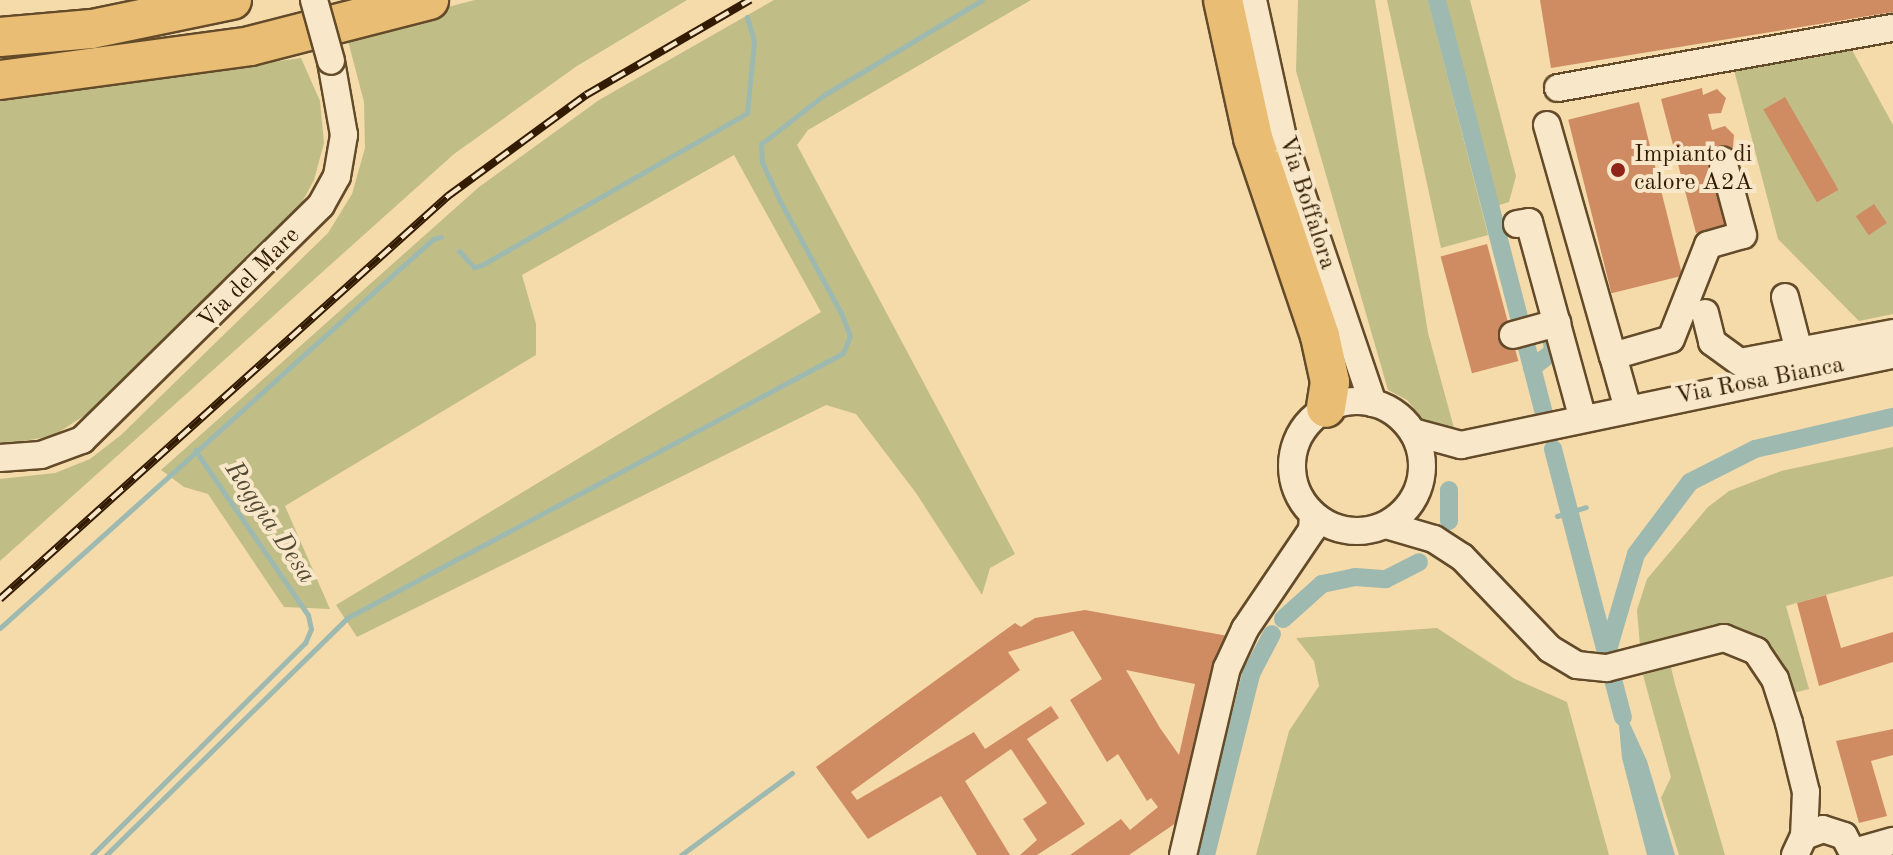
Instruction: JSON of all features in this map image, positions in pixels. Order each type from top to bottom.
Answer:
[{"type":"highway","points":[[0,37],[92,29],[232,0]]},
{"type":"highway","points":[[0,80],[250,46],[429,0]]},
{"type":"highway","points":[[1223,0],[1253,138],[1320,336],[1330,382],[1326,408]]},
{"type":"street","name":"Via del Mare","points":[[0,458],[41,455],[82,440],[321,205],[337,176],[344,135],[331,61],[314,0]]},
{"type":"street","name":"Via Boffalora","points":[[1253,0],[1284,142],[1373,403]]},
{"type":"street","points":[[1558,88],[1893,28]]},
{"type":"street","points":[[1413,432],[1461,445],[1628,409],[1547,125]]},
{"type":"street","points":[[1613,356],[1671,339],[1708,245],[1743,235],[1723,161]]},
{"type":"street","points":[[1517,224],[1529,222],[1549,329],[1583,419]]},
{"type":"street","points":[[1785,297],[1799,351]]},
{"type":"street","points":[[1705,313],[1712,342],[1730,358],[1746,363],[1893,333]]},
{"type":"street","points":[[1514,342],[1549,329]]},
{"type":"street","name":"Via Rosa Bianca","points":[[1628,409],[1893,355]]},
{"type":"street","points":[[1421,480],[1421,453],[1413,432],[1396,413],[1373,403],[1349,401],[1326,408],[1302,430],[1292,460],[1297,492],[1313,515],[1346,531],[1386,525],[1434,539],[1462,557],[1567,662],[1595,669],[1706,640],[1741,642],[1768,665],[1806,792],[1799,846]]},
{"type":"street","points":[[1386,525],[1408,507],[1421,480],[1461,445]]},
{"type":"street","points":[[1165,855],[1186,847],[1227,668],[1245,629],[1312,530],[1313,515]]},
{"type":"street","points":[[1799,846],[1832,830],[1844,836],[1854,854],[1893,841]]},
{"type":"shaded area","points":[[475,0],[687,0],[577,66],[454,154],[0,561],[0,479],[55,473],[90,459],[121,435],[328,233],[352,194],[365,148],[364,102],[346,33]]},
{"type":"shaded area","points":[[774,0],[1031,0],[808,130],[797,145],[1015,554],[990,568],[982,595],[916,493],[856,414],[826,405],[357,637],[336,605],[821,312],[734,155],[522,275],[536,324],[536,355],[285,506],[330,609],[284,607],[208,494],[184,487],[161,470],[479,187],[599,100]]},
{"type":"shaded area","points":[[1298,0],[1375,0],[1428,333],[1454,428],[1429,426],[1407,400],[1388,390],[1296,71]]},
{"type":"shaded area","points":[[1387,0],[1428,0],[1488,235],[1441,248]]},
{"type":"shaded area","points":[[1443,0],[1470,0],[1516,176],[1509,202],[1496,206]]},
{"type":"shaded area","points":[[1852,50],[1893,125],[1893,314],[1859,321],[1778,239],[1734,70]]},
{"type":"shaded area","points":[[301,58],[320,101],[324,143],[314,180],[293,219],[99,406],[53,436],[0,445],[0,91],[61,91]]},
{"type":"shaded area","points":[[1893,447],[1893,576],[1786,606],[1809,689],[1789,694],[1733,630],[1709,628],[1640,646],[1637,610],[1647,579],[1708,507],[1729,491],[1781,471]]},
{"type":"shaded area","points":[[1437,628],[1515,679],[1567,702],[1609,855],[1256,855],[1289,731],[1319,686],[1314,661],[1296,638]]},
{"type":"shaded area","points":[[1671,667],[1725,855],[1679,855],[1661,798],[1671,777],[1643,675]]},
{"type":"water","points":[[1616,693],[1647,761],[1675,855],[1647,855],[1622,758]]},
{"type":"building","points":[[1540,0],[1893,0],[1893,12],[1551,68]]},
{"type":"building","points":[[1702,88],[1703,95],[1717,89],[1726,98],[1721,113],[1708,114],[1712,130],[1725,126],[1734,135],[1733,147],[1725,152],[1736,222],[1696,233],[1661,99]]},
{"type":"building","points":[[1785,97],[1838,190],[1817,202],[1763,110]]},
{"type":"building","name":"Impianto di calore A2A","points":[[1639,102],[1682,276],[1611,293],[1568,120]]},
{"type":"building","points":[[1874,204],[1887,223],[1869,235],[1856,216]]},
{"type":"building","points":[[1487,244],[1518,361],[1472,373],[1441,256]]},
{"type":"building","points":[[1826,595],[1841,648],[1893,632],[1893,662],[1819,686],[1797,603]]},
{"type":"building","points":[[1085,610],[1228,636],[1192,812],[1129,855],[1070,855],[1121,819],[1130,830],[1158,807],[1151,798],[1147,801],[1118,754],[1107,762],[1070,700],[1102,679],[1073,631],[1008,652],[1020,670],[851,792],[857,800],[974,732],[985,749],[1051,706],[1059,718],[1027,739],[1085,824],[1037,855],[1020,855],[1037,840],[1023,819],[1047,803],[1011,749],[965,781],[1010,855],[977,855],[941,796],[868,839],[816,767],[1015,623],[1021,627],[1035,618]],"holes":[[[1126,670],[1195,684],[1179,755]]]},
{"type":"building","points":[[1893,729],[1893,755],[1871,761],[1887,816],[1859,823],[1836,741]]},
{"type":"waterway","points":[[106,855],[347,618],[843,353],[850,336],[841,313],[780,201],[762,162],[761,144],[824,95],[982,0]]},
{"type":"waterway","points":[[1437,0],[1545,418]]},
{"type":"waterway","name":"Roggia Desa","points":[[459,251],[474,267],[482,265],[747,113],[754,41],[747,17]]},
{"type":"waterway","name":"Roggia Desa","points":[[0,628],[433,239],[441,237]]},
{"type":"waterway","points":[[1532,368],[1554,351],[1549,331]]},
{"type":"waterway","points":[[1608,650],[1636,554],[1690,482],[1755,449],[1893,417]]},
{"type":"waterway","points":[[1553,449],[1623,717]]},
{"type":"waterway","name":"Roggia Desa","points":[[92,855],[305,643],[311,629],[308,615],[195,450]]},
{"type":"waterway","points":[[1449,490],[1449,521]]},
{"type":"waterway","points":[[1557,516],[1586,507]]},
{"type":"waterway","points":[[1283,619],[1322,584],[1355,577],[1386,579],[1419,562]]},
{"type":"waterway","points":[[1206,855],[1251,674],[1272,634]]},
{"type":"waterway","points":[[681,855],[792,773]]},
{"type":"railway","points":[[0,599],[448,196],[586,95],[750,0]]},
{"type":"place","name":"Impianto di calore A2A","points":[[1618,170]]}]
